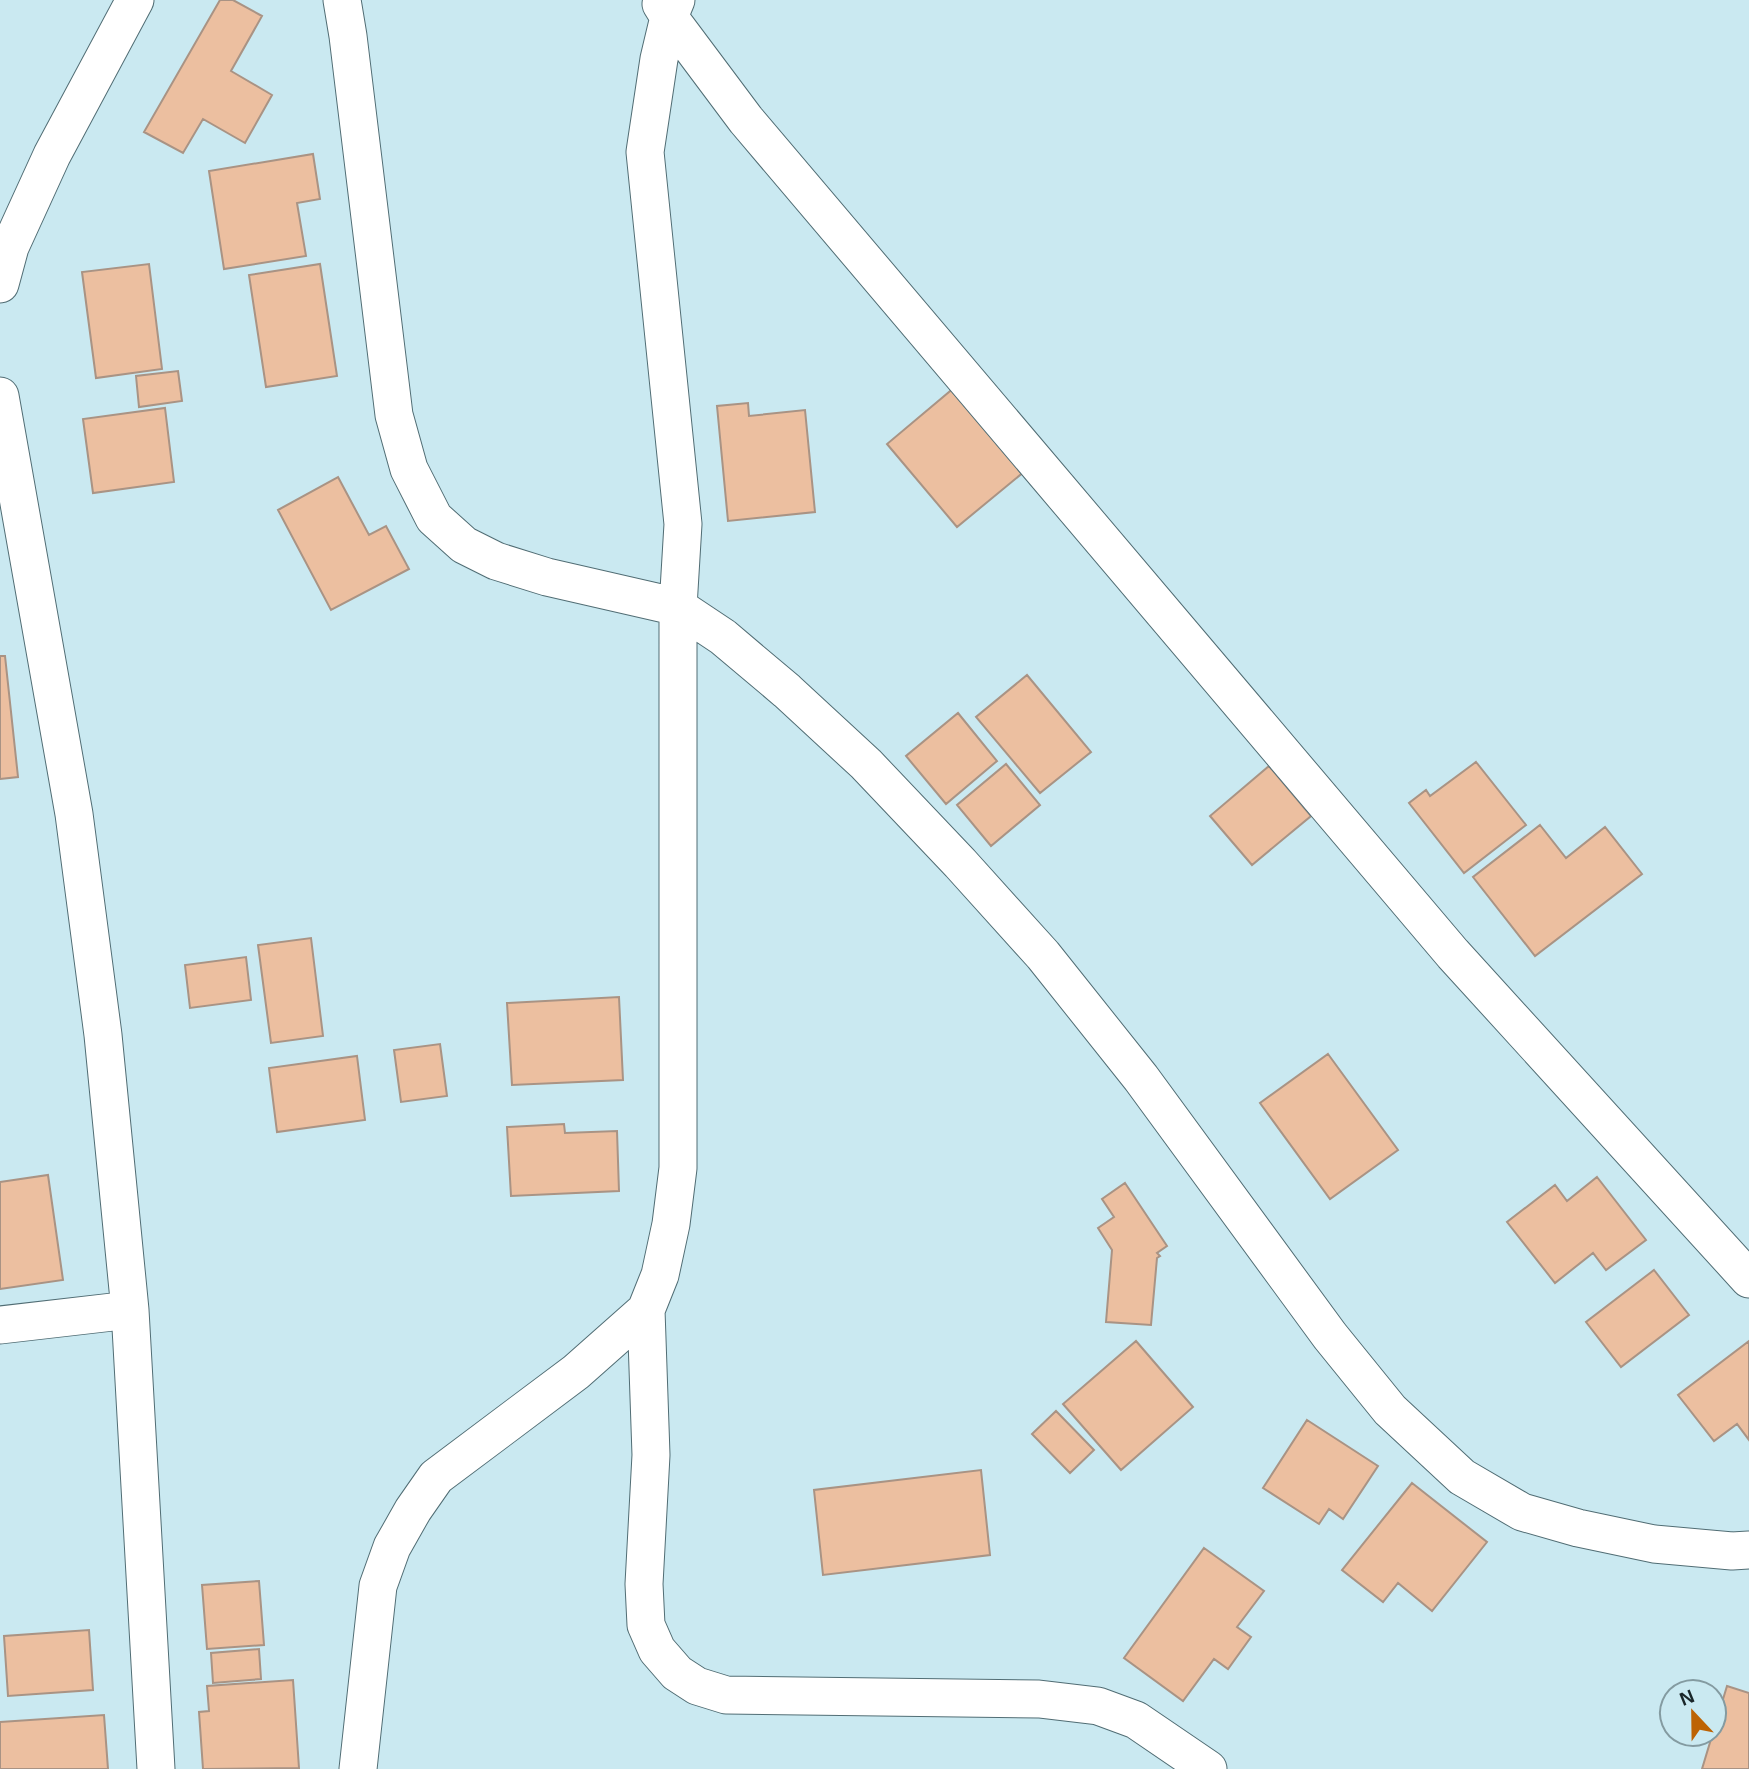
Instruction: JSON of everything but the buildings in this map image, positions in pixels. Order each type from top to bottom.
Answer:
[{"type":"street","points":[[0,284],[10,247],[52,155],[135,0]]},
{"type":"street","points":[[342,0],[394,415],[409,470],[434,518],[464,545],[496,561],[547,577],[678,607],[723,637],[787,691],[866,764],[1043,955],[1142,1079],[1373,1389],[1390,1410],[1462,1477],[1522,1512],[1578,1528],[1654,1544],[1749,1550]]},
{"type":"street","points":[[668,6],[645,152],[683,524],[678,607],[678,1168],[671,1224],[660,1275],[646,1310],[651,1455],[644,1584],[646,1625],[657,1650],[677,1673],[697,1686],[726,1695],[1039,1699],[1098,1706],[1136,1720],[1208,1769]]},
{"type":"street","points":[[668,6],[746,120],[1453,954],[1749,1279]]},
{"type":"street","points":[[0,396],[74,814],[103,1035],[130,1310],[156,1769]]},
{"type":"street","points":[[0,1325],[130,1310]]},
{"type":"street","points":[[358,1769],[378,1586],[393,1546],[412,1510],[436,1477],[576,1373],[646,1310]]}]
